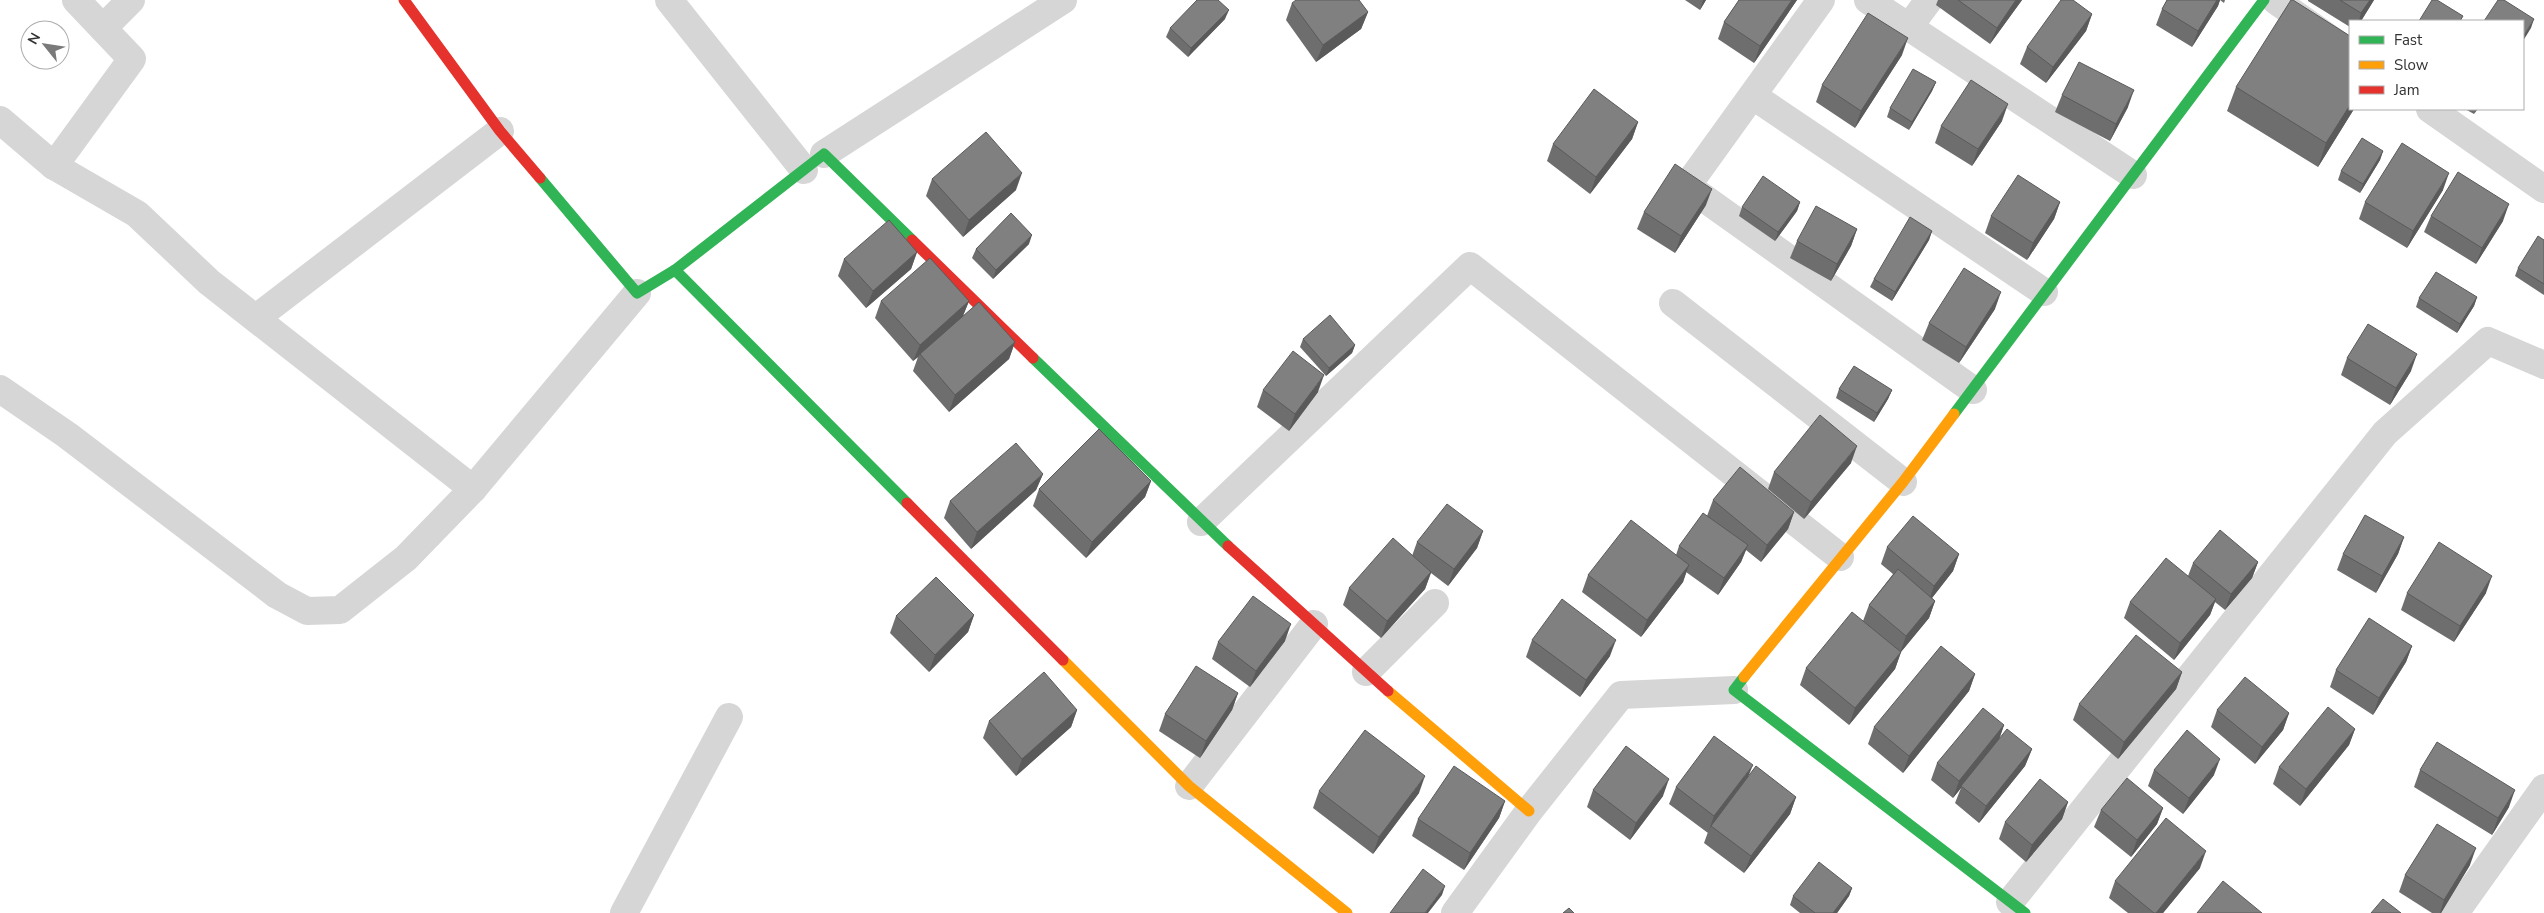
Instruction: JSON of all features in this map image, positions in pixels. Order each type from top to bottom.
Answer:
[{"type":"street","points":[[54,166],[132,59],[76,0]]},
{"type":"street","points":[[102,28],[131,0]]},
{"type":"street","points":[[404,0],[500,131],[637,293]]},
{"type":"street","points":[[669,0],[814,162],[1201,522],[1366,672],[1529,811]]},
{"type":"street","points":[[0,389],[67,435],[277,595],[307,611],[340,610],[406,558],[473,489],[637,293],[675,270],[814,162],[1063,0]]},
{"type":"street","points":[[1821,0],[1687,186],[1973,390]]},
{"type":"street","points":[[1868,0],[2133,175]]},
{"type":"street","points":[[1909,27],[1928,0]]},
{"type":"street","points":[[1734,690],[1840,557],[1903,482],[2264,0]]},
{"type":"street","points":[[2275,0],[2349,52]]},
{"type":"street","points":[[1753,96],[2044,292]]},
{"type":"street","points":[[2431,110],[2544,189]]},
{"type":"street","points":[[0,120],[54,166],[137,214],[209,282],[473,489]]},
{"type":"street","points":[[256,318],[500,131]]},
{"type":"street","points":[[1201,522],[1470,266],[1840,557]]},
{"type":"street","points":[[675,270],[1188,786],[1347,913]]},
{"type":"street","points":[[1673,303],[1903,482]]},
{"type":"street","points":[[1455,913],[1529,811],[1620,694],[1734,690],[2017,907],[2385,433],[2488,342],[2544,365]]},
{"type":"street","points":[[1366,672],[1435,603]]},
{"type":"street","points":[[1188,786],[1314,624]]},
{"type":"street","points":[[624,913],[729,717]]},
{"type":"street","points":[[2455,913],[2544,788]]},
{"type":"building","points":[[1197,0],[1218,0],[1229,10],[1191,48],[1170,28]]},
{"type":"building","points":[[1296,0],[1359,0],[1368,12],[1323,45],[1292,3]]},
{"type":"building","points":[[1739,0],[1792,0],[1760,46],[1724,22]]},
{"type":"building","points":[[1958,0],[2016,0],[1997,28]]},
{"type":"building","points":[[2061,0],[2073,0],[2092,14],[2053,67],[2027,47]]},
{"type":"building","points":[[2167,0],[2217,0],[2198,31],[2162,9]]},
{"type":"building","points":[[2291,0],[2349,35],[2349,107],[2326,143],[2236,87]]},
{"type":"building","points":[[2340,0],[2370,0],[2361,13]]},
{"type":"building","points":[[2432,0],[2437,0],[2463,16],[2461,20],[2420,20]]},
{"type":"building","points":[[2498,0],[2504,0],[2534,19],[2524,35],[2524,20],[2485,20]]},
{"type":"building","points":[[1868,13],[1908,38],[1861,111],[1822,85]]},
{"type":"building","points":[[2079,62],[2134,90],[2116,124],[2062,95]]},
{"type":"building","points":[[1913,69],[1936,82],[1912,122],[1890,108]]},
{"type":"building","points":[[1971,80],[2008,104],[1978,149],[1941,126]]},
{"type":"building","points":[[1594,89],[1638,122],[1596,177],[1553,144]]},
{"type":"building","points":[[986,132],[1022,173],[969,220],[932,179]]},
{"type":"building","points":[[2362,138],[2383,151],[2363,184],[2341,171]]},
{"type":"building","points":[[2402,143],[2449,173],[2413,231],[2365,202]]},
{"type":"building","points":[[1675,164],[1712,189],[1681,236],[1644,212]]},
{"type":"building","points":[[2458,172],[2509,204],[2482,248],[2431,216]]},
{"type":"building","points":[[2018,175],[2060,202],[2033,243],[1991,216]]},
{"type":"building","points":[[1763,176],[1800,202],[1778,232],[1742,207]]},
{"type":"building","points":[[1816,206],[1857,229],[1837,264],[1797,241]]},
{"type":"building","points":[[1011,213],[1032,235],[996,270],[976,249]]},
{"type":"building","points":[[1910,217],[1932,231],[1895,292],[1874,279]]},
{"type":"building","points":[[889,220],[917,252],[873,291],[844,259]]},
{"type":"building","points":[[2538,236],[2544,240],[2544,284],[2518,268]]},
{"type":"building","points":[[930,258],[969,301],[920,345],[881,301]]},
{"type":"building","points":[[1964,268],[2001,292],[1966,347],[1929,323]]},
{"type":"building","points":[[2436,272],[2477,297],[2460,324],[2419,298]]},
{"type":"building","points":[[979,302],[1015,342],[955,395],[920,354]]},
{"type":"building","points":[[1330,315],[1355,345],[1329,368],[1303,339]]},
{"type":"building","points":[[2368,324],[2417,354],[2396,388],[2347,358]]},
{"type":"building","points":[[1293,351],[1324,375],[1295,414],[1263,390]]},
{"type":"building","points":[[1854,366],[1892,390],[1877,413],[1839,389]]},
{"type":"building","points":[[1820,415],[1857,446],[1811,502],[1774,472]]},
{"type":"building","points":[[1099,429],[1151,481],[1092,542],[1039,489]]},
{"type":"building","points":[[1016,443],[1043,474],[977,532],[950,501]]},
{"type":"building","points":[[1740,467],[1794,512],[1767,545],[1713,500]]},
{"type":"building","points":[[1447,504],[1483,531],[1454,569],[1417,542]]},
{"type":"building","points":[[1703,513],[1748,545],[1724,578],[1679,546]]},
{"type":"building","points":[[2365,515],[2404,537],[2382,576],[2343,554]]},
{"type":"building","points":[[1913,516],[1959,554],[1934,586],[1887,547]]},
{"type":"building","points":[[1631,520],[1689,565],[1647,620],[1588,575]]},
{"type":"building","points":[[2220,530],[2258,562],[2231,594],[2193,563]]},
{"type":"building","points":[[1393,538],[1431,572],[1387,621],[1349,588]]},
{"type":"building","points":[[2439,542],[2492,576],[2460,626],[2407,593]]},
{"type":"building","points":[[2166,558],[2216,599],[2180,643],[2130,602]]},
{"type":"building","points":[[1898,569],[1935,601],[1906,636],[1869,605]]},
{"type":"building","points":[[936,577],[974,615],[935,655],[896,616]]},
{"type":"building","points":[[1253,596],[1291,624],[1256,671],[1218,642]]},
{"type":"building","points":[[1562,599],[1616,640],[1586,680],[1532,640]]},
{"type":"building","points":[[1852,612],[1901,652],[1855,708],[1806,668]]},
{"type":"building","points":[[2369,618],[2412,646],[2379,698],[2336,670]]},
{"type":"building","points":[[2136,635],[2182,672],[2124,742],[2079,704]]},
{"type":"building","points":[[1941,646],[1975,674],[1909,756],[1874,727]]},
{"type":"building","points":[[1196,666],[1238,693],[1206,741],[1165,714]]},
{"type":"building","points":[[1044,672],[1077,710],[1022,759],[989,721]]},
{"type":"building","points":[[2245,677],[2289,713],[2262,747],[2217,710]]},
{"type":"building","points":[[2328,707],[2355,729],[2306,789],[2279,767]]},
{"type":"building","points":[[1983,708],[2004,725],[1959,781],[1937,763]]},
{"type":"building","points":[[2007,729],[2032,749],[1986,806],[1961,786]]},
{"type":"building","points":[[1365,730],[1425,776],[1379,837],[1319,791]]},
{"type":"building","points":[[2187,730],[2220,759],[2189,798],[2154,770]]},
{"type":"building","points":[[1714,736],[1753,765],[1714,816],[1676,787]]},
{"type":"building","points":[[2437,742],[2515,790],[2498,818],[2420,770]]},
{"type":"building","points":[[1626,746],[1669,779],[1636,823],[1593,790]]},
{"type":"building","points":[[1454,766],[1505,801],[1470,853],[1418,819]]},
{"type":"building","points":[[1756,766],[1796,797],[1751,856],[1711,826]]},
{"type":"building","points":[[2127,778],[2163,808],[2137,840],[2101,810]]},
{"type":"building","points":[[2040,779],[2068,802],[2032,845],[2005,822]]},
{"type":"building","points":[[2166,818],[2206,851],[2156,913],[2154,913],[2115,881]]},
{"type":"building","points":[[2437,824],[2476,848],[2444,900],[2405,875]]},
{"type":"building","points":[[1819,862],[1852,888],[1833,913],[1815,913],[1793,896]]},
{"type":"building","points":[[1423,869],[1445,886],[1425,913],[1390,913]]},
{"type":"building","points":[[2223,881],[2262,913],[2197,913]]},
{"type":"building","points":[[2383,899],[2401,913],[2371,913]]},
{"type":"building","points":[[1569,908],[1574,913],[1563,913]]},
{"type":"traffic: fast","points":[[1954,414],[2264,0]]},
{"type":"traffic: fast","points":[[540,178],[637,293],[675,270],[824,154],[912,240]]},
{"type":"traffic: fast","points":[[675,270],[907,503]]},
{"type":"traffic: fast","points":[[1033,358],[1228,546]]},
{"type":"traffic: fast","points":[[1744,677],[1734,690],[2025,913]]},
{"type":"traffic: slow","points":[[1744,677],[1903,482],[1954,414]]},
{"type":"traffic: slow","points":[[1063,660],[1189,786],[1347,913]]},
{"type":"traffic: slow","points":[[1388,691],[1529,811]]},
{"type":"traffic: jam","points":[[404,0],[500,131],[540,178]]},
{"type":"traffic: jam","points":[[912,240],[1033,358]]},
{"type":"traffic: jam","points":[[907,503],[1063,660]]},
{"type":"traffic: jam","points":[[1228,546],[1388,691]]}]
